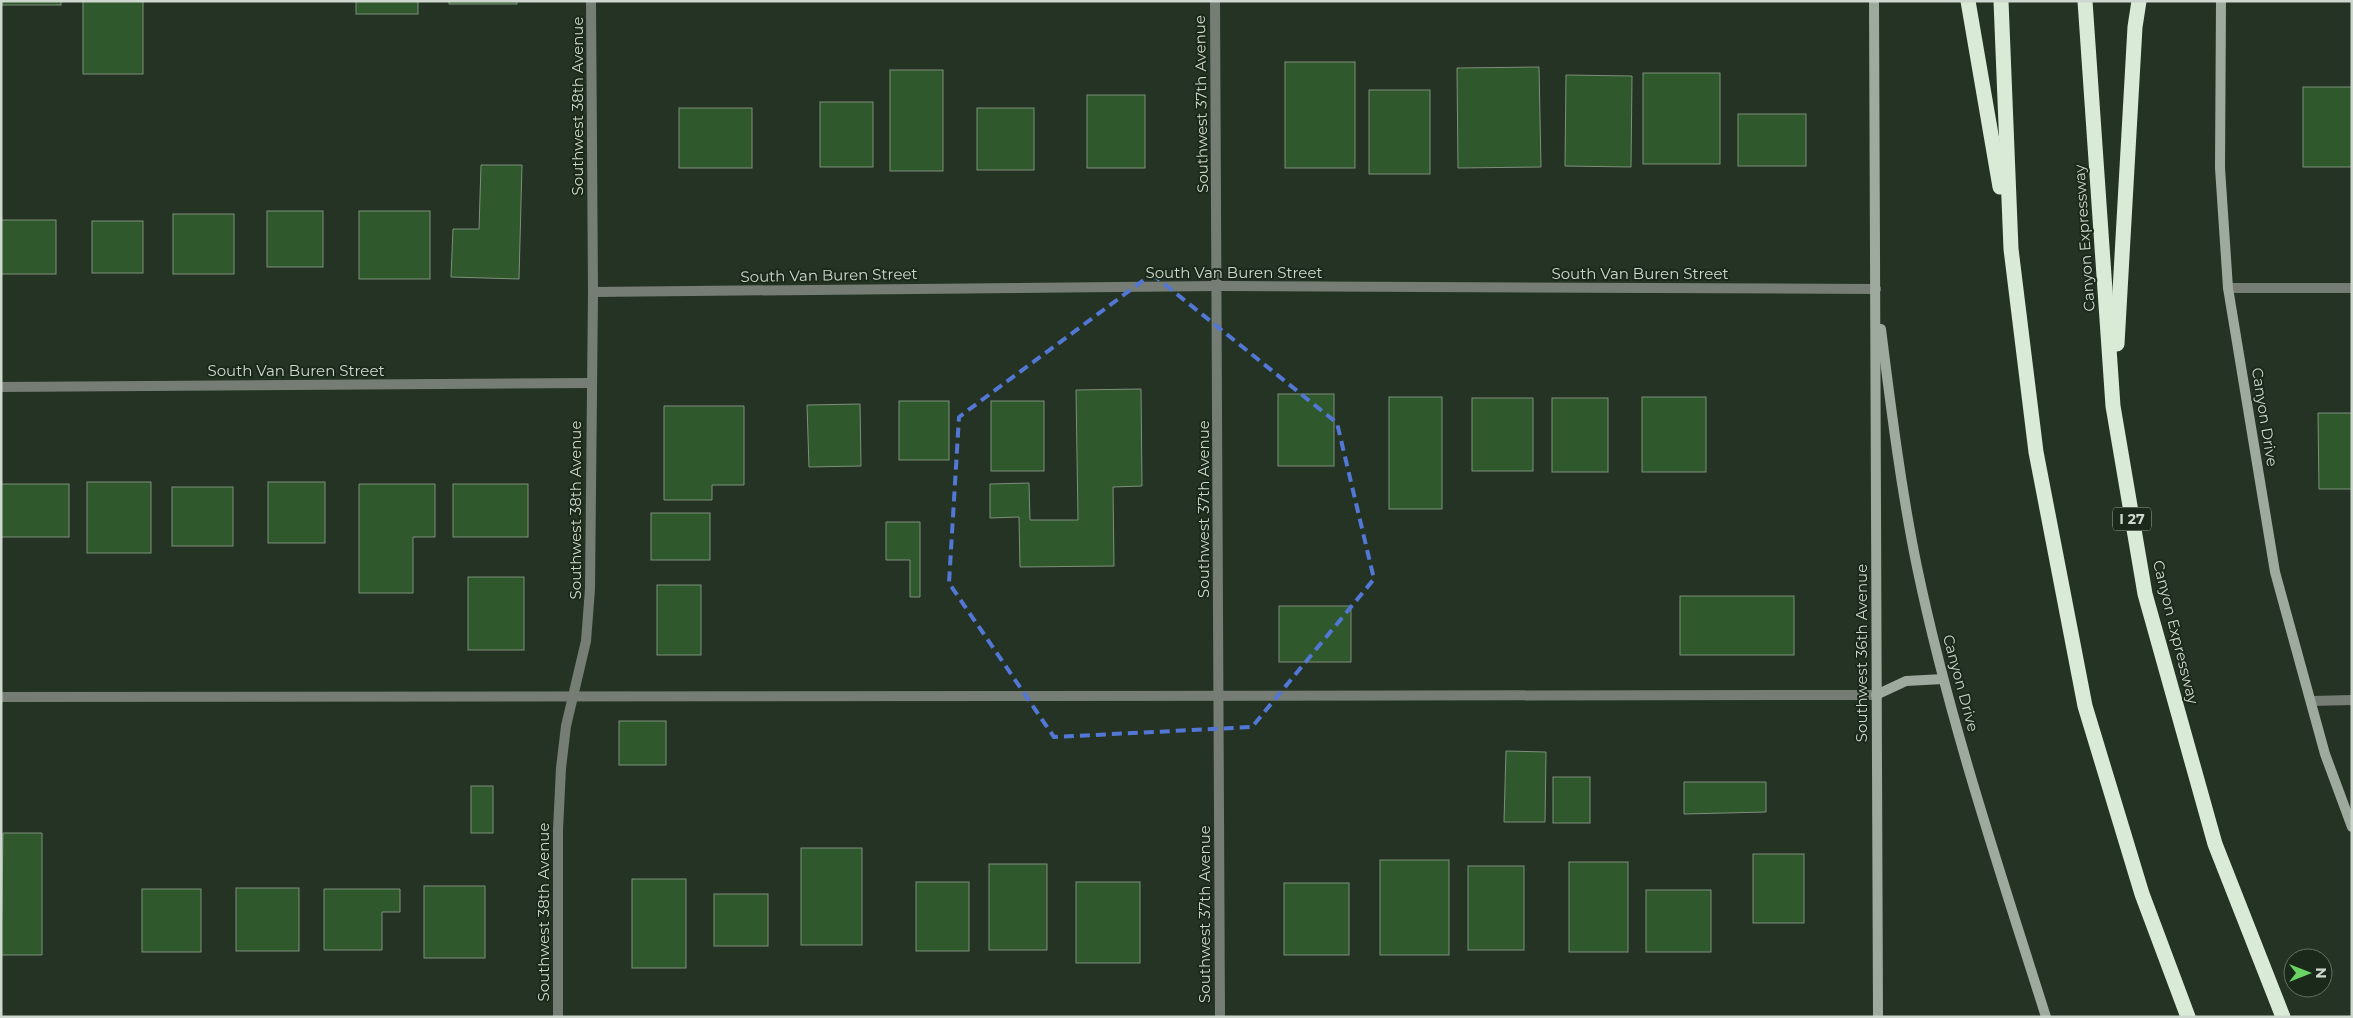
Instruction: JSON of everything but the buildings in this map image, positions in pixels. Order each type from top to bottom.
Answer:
[{"type":"highway","points":[[1968,1],[2011,249],[2036,452],[2085,706],[2142,894],[2188,1017]]},
{"type":"highway","points":[[2001,1],[2011,249]]},
{"type":"highway","name":"Canyon Expressway","points":[[2085,1],[2113,406],[2148,604],[2215,844],[2283,1017]]},
{"type":"highway","points":[[2113,406],[2135,27],[2139,1]]},
{"type":"main road","points":[[1874,1],[1876,289]]},
{"type":"main road","name":"Canyon Drive","points":[[2221,1],[2220,168],[2228,288],[2275,572],[2326,754],[2352,827]]},
{"type":"main road","name":"Canyon Drive","points":[[1876,289],[1895,437],[1917,567],[1943,679],[1985,824],[2046,1017]]},
{"type":"main road","name":"Southwest 36th Avenue","points":[[1876,289],[1878,1017]]},
{"type":"main road","points":[[1876,695],[1906,681],[1943,679]]},
{"type":"street","name":"Southwest 38th Avenue","points":[[558,1017],[559,799],[566,726],[586,641],[589,616],[593,292],[591,1]]},
{"type":"street","name":"Southwest 37th Avenue","points":[[1215,1],[1218,286],[1220,1017]]},
{"type":"street","name":"South Van Buren Street","points":[[593,292],[1218,286],[1876,289]]},
{"type":"street","points":[[2228,288],[2352,288]]},
{"type":"street","name":"South Van Buren Street","points":[[1,387],[591,383]]},
{"type":"street","points":[[1,697],[1876,695]]},
{"type":"street","points":[[2311,701],[2352,700]]},
{"type":"highlighted area","points":[[1152,274],[1337,423],[1374,579],[1252,727],[1054,737],[949,583],[959,417]]}]
